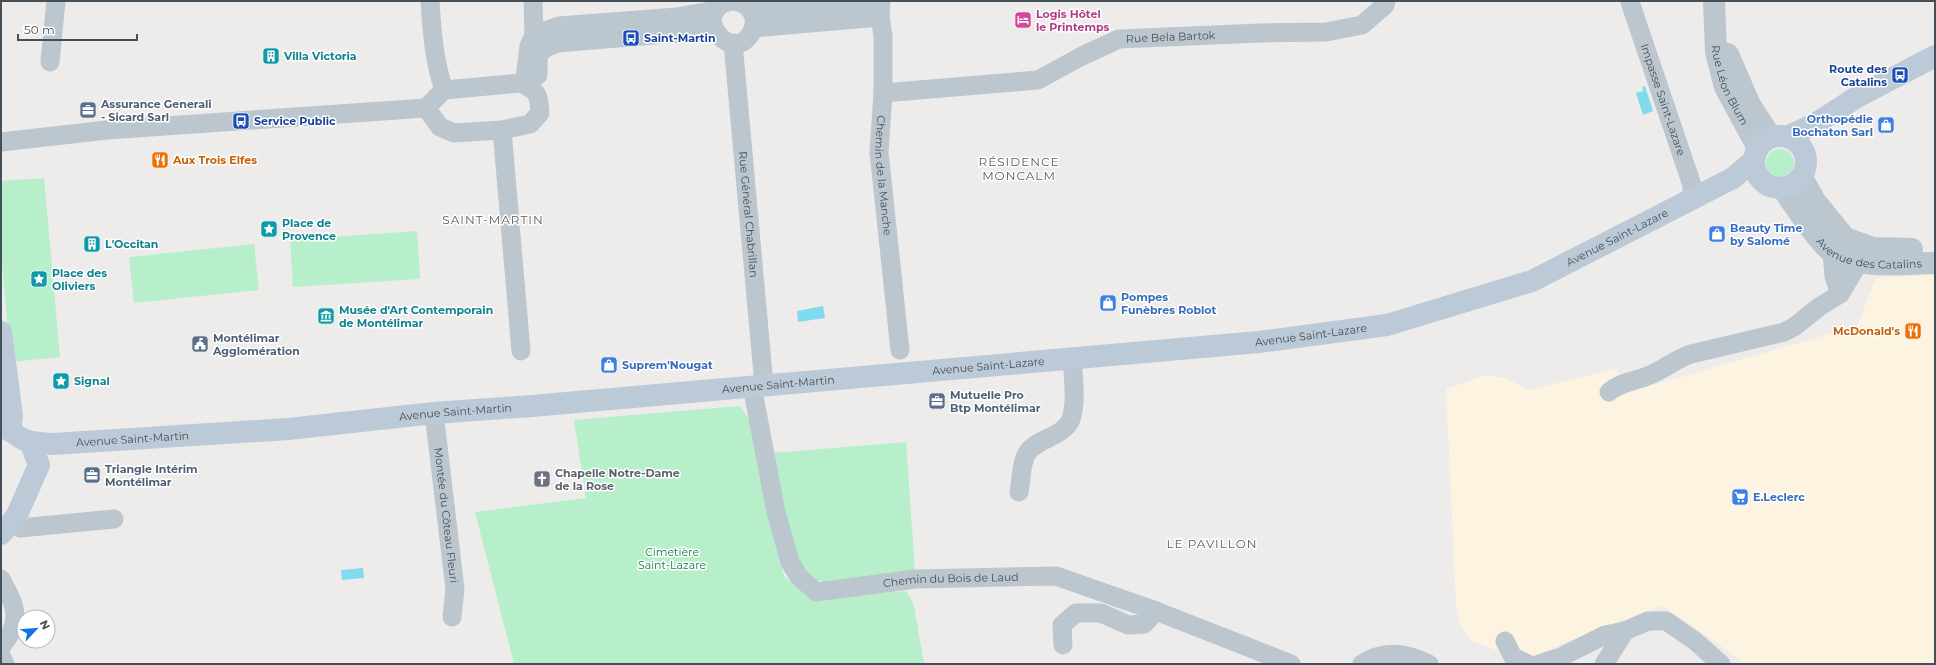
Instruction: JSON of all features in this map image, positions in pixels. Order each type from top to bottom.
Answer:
[{"type":"main road","name":"Avenue Saint-Lazare","points":[[903,372],[1258,342],[1387,325],[1532,281],[1733,178],[1768,146],[1814,124],[1857,97],[1935,56]]},
{"type":"main road","points":[[1804,167],[1803,149],[1797,141],[1768,146],[1759,178],[1774,186],[1794,185],[1804,167],[1813,145],[1823,134],[1865,108],[1935,71]]},
{"type":"main road","name":"Avenue Saint-Lazare","points":[[1692,198],[1714,198],[1728,196],[1774,186]]},
{"type":"main road","points":[[1,332],[12,416],[4,429],[31,444],[39,465],[16,517],[5,529]]},
{"type":"main road","name":"Avenue Saint-Martin","points":[[31,444],[72,443],[288,429],[434,413],[532,406],[903,372]]},
{"type":"main road","points":[[34,479],[72,443]]},
{"type":"street","points":[[50,62],[56,1]]},
{"type":"street","points":[[430,1],[434,56],[444,90]]},
{"type":"street","points":[[521,83],[525,79],[529,46],[534,35],[533,1]]},
{"type":"street","name":"Rue Bela Bartok","points":[[883,93],[1038,80],[1082,56],[1118,39],[1260,33],[1326,32],[1362,25],[1385,5],[1386,1]]},
{"type":"street","name":"Impasse Saint-Lazare","points":[[1630,2],[1692,185],[1692,198]]},
{"type":"street","points":[[534,35],[559,26],[677,17],[727,4],[744,4],[752,19],[750,35],[744,40],[733,43],[722,39],[714,30],[712,24],[727,4]]},
{"type":"street","points":[[752,19],[878,6]]},
{"type":"street","name":"Chemin de la Manche","points":[[878,6],[883,36],[883,93],[879,152],[900,350]]},
{"type":"street","name":"Rue Léon Blum","points":[[1715,10],[1750,105],[1768,146]]},
{"type":"street","points":[[426,108],[435,122],[446,130],[466,133],[502,130],[530,124],[540,113],[537,59],[540,52],[544,48],[566,42],[714,30]]},
{"type":"street","name":"Rue Général Chabrillan","points":[[733,43],[758,386]]},
{"type":"street","points":[[1,142],[107,130],[426,108],[444,90],[521,83],[532,88],[538,95]]},
{"type":"street","points":[[502,130],[521,351]]},
{"type":"street","points":[[1,131],[27,138]]},
{"type":"street","name":"Avenue des Catalins","points":[[1804,167],[1815,201],[1839,245]]},
{"type":"street","name":"Avenue des Catalins","points":[[1774,186],[1824,244],[1873,248],[1935,249]]},
{"type":"street","points":[[1609,392],[1616,386],[1651,375],[1681,357],[1784,332],[1794,327],[1819,307],[1840,294],[1855,269],[1857,262],[1854,250],[1839,245],[1834,276],[1840,294]]},
{"type":"street","name":"Avenue des Catalins","points":[[1857,262],[1935,263]]},
{"type":"street","points":[[1019,492],[1026,456],[1032,448],[1062,429],[1070,421],[1073,407],[1072,358]]},
{"type":"street","name":"Chemin du Bois de Laud","points":[[758,386],[776,512],[790,562],[799,577],[816,592],[916,579],[1056,576],[1156,612],[1291,664]]},
{"type":"street","name":"Montée du Côteau Fleuri","points":[[434,413],[455,589],[452,617]]},
{"type":"street","points":[[5,529],[114,519]]},
{"type":"street","points":[[1,579],[13,602],[15,618],[15,624],[1,648]]},
{"type":"street","points":[[1063,645],[1062,625],[1076,613],[1102,613],[1128,625],[1144,624],[1156,612]]},
{"type":"street","points":[[1539,664],[1561,658],[1605,635],[1625,632],[1648,621],[1666,620],[1695,641],[1721,664]]},
{"type":"street","points":[[1604,664],[1625,632]]},
{"type":"street","points":[[1505,641],[1513,657],[1528,664]]},
{"type":"street","points":[[1362,664],[1378,656],[1398,653],[1414,657],[1429,664]]},
{"type":"street","points":[[1,656],[5,664]]},
{"type":"shaded area","points":[[1935,275],[1935,664],[1747,664],[1663,606],[1592,631],[1523,661],[1470,640],[1460,623],[1456,604],[1446,389],[1486,375],[1506,378],[1528,390],[1616,369],[1626,393],[1857,326],[1876,278]]},
{"type":"green space","points":[[1780,149],[1790,153],[1794,163],[1790,173],[1780,177],[1770,173],[1766,163],[1770,153]]},
{"type":"green space","points":[[44,178],[60,357],[11,362],[1,252],[1,181]]},
{"type":"green space","points":[[417,231],[420,279],[293,287],[290,240]]},
{"type":"green space","points":[[254,244],[259,290],[134,303],[129,257]]},
{"type":"green space","name":"Cimetière Saint-Lazare","points":[[740,406],[749,419],[784,576],[804,594],[819,599],[906,591],[914,605],[924,664],[514,664],[475,512],[586,498],[574,420]]},
{"type":"green space","points":[[906,442],[915,571],[825,581],[810,580],[794,556],[772,453]]},
{"type":"water","points":[[1645,86],[1653,111],[1643,115],[1636,93],[1643,91],[1642,87]]},
{"type":"water","points":[[823,306],[825,318],[798,322],[797,311]]},
{"type":"water","points":[[363,568],[364,578],[342,580],[341,570]]},
{"type":"place","name":"Logis Hôtel le Printemps","points":[[1023,20]]},
{"type":"place","name":"Saint-Martin","points":[[631,38]]},
{"type":"place","name":"Villa Victoria","points":[[271,56]]},
{"type":"place","name":"Route des Catalins","points":[[1900,75]]},
{"type":"place","name":"Assurance Generali - Sicard Sarl","points":[[88,110]]},
{"type":"place","name":"Service Public","points":[[241,121]]},
{"type":"place","name":"Orthopédie Bochaton Sarl","points":[[1886,125]]},
{"type":"place","name":"Aux Trois Elfes","points":[[160,160]]},
{"type":"place","name":"Place de Provence","points":[[269,229]]},
{"type":"place","name":"Beauty Time by Salomé","points":[[1717,234]]},
{"type":"place","name":"L'Occitan","points":[[92,244]]},
{"type":"place","name":"Place des Oliviers","points":[[39,279]]},
{"type":"place","name":"Pompes Funèbres Roblot","points":[[1108,303]]},
{"type":"place","name":"Musée d'Art Contemporain de Montélimar","points":[[326,316]]},
{"type":"place","name":"McDonald's","points":[[1913,331]]},
{"type":"place","name":"Montélimar Agglomération","points":[[200,344]]},
{"type":"place","name":"Suprem'Nougat","points":[[609,365]]},
{"type":"place","name":"Signal","points":[[61,381]]},
{"type":"place","name":"Mutuelle Pro Btp Montélimar","points":[[937,401]]},
{"type":"place","name":"Triangle Intérim Montélimar","points":[[92,475]]},
{"type":"place","name":"Chapelle Notre-Dame de la Rose","points":[[542,479]]},
{"type":"place","name":"E.Leclerc","points":[[1740,497]]},
{"type":"district","name":"RÉSIDENCE MONCALM","points":[[1019,169]]},
{"type":"district","name":"SAINT-MARTIN","points":[[493,220]]},
{"type":"district","name":"LE PAVILLON","points":[[1212,544]]}]
